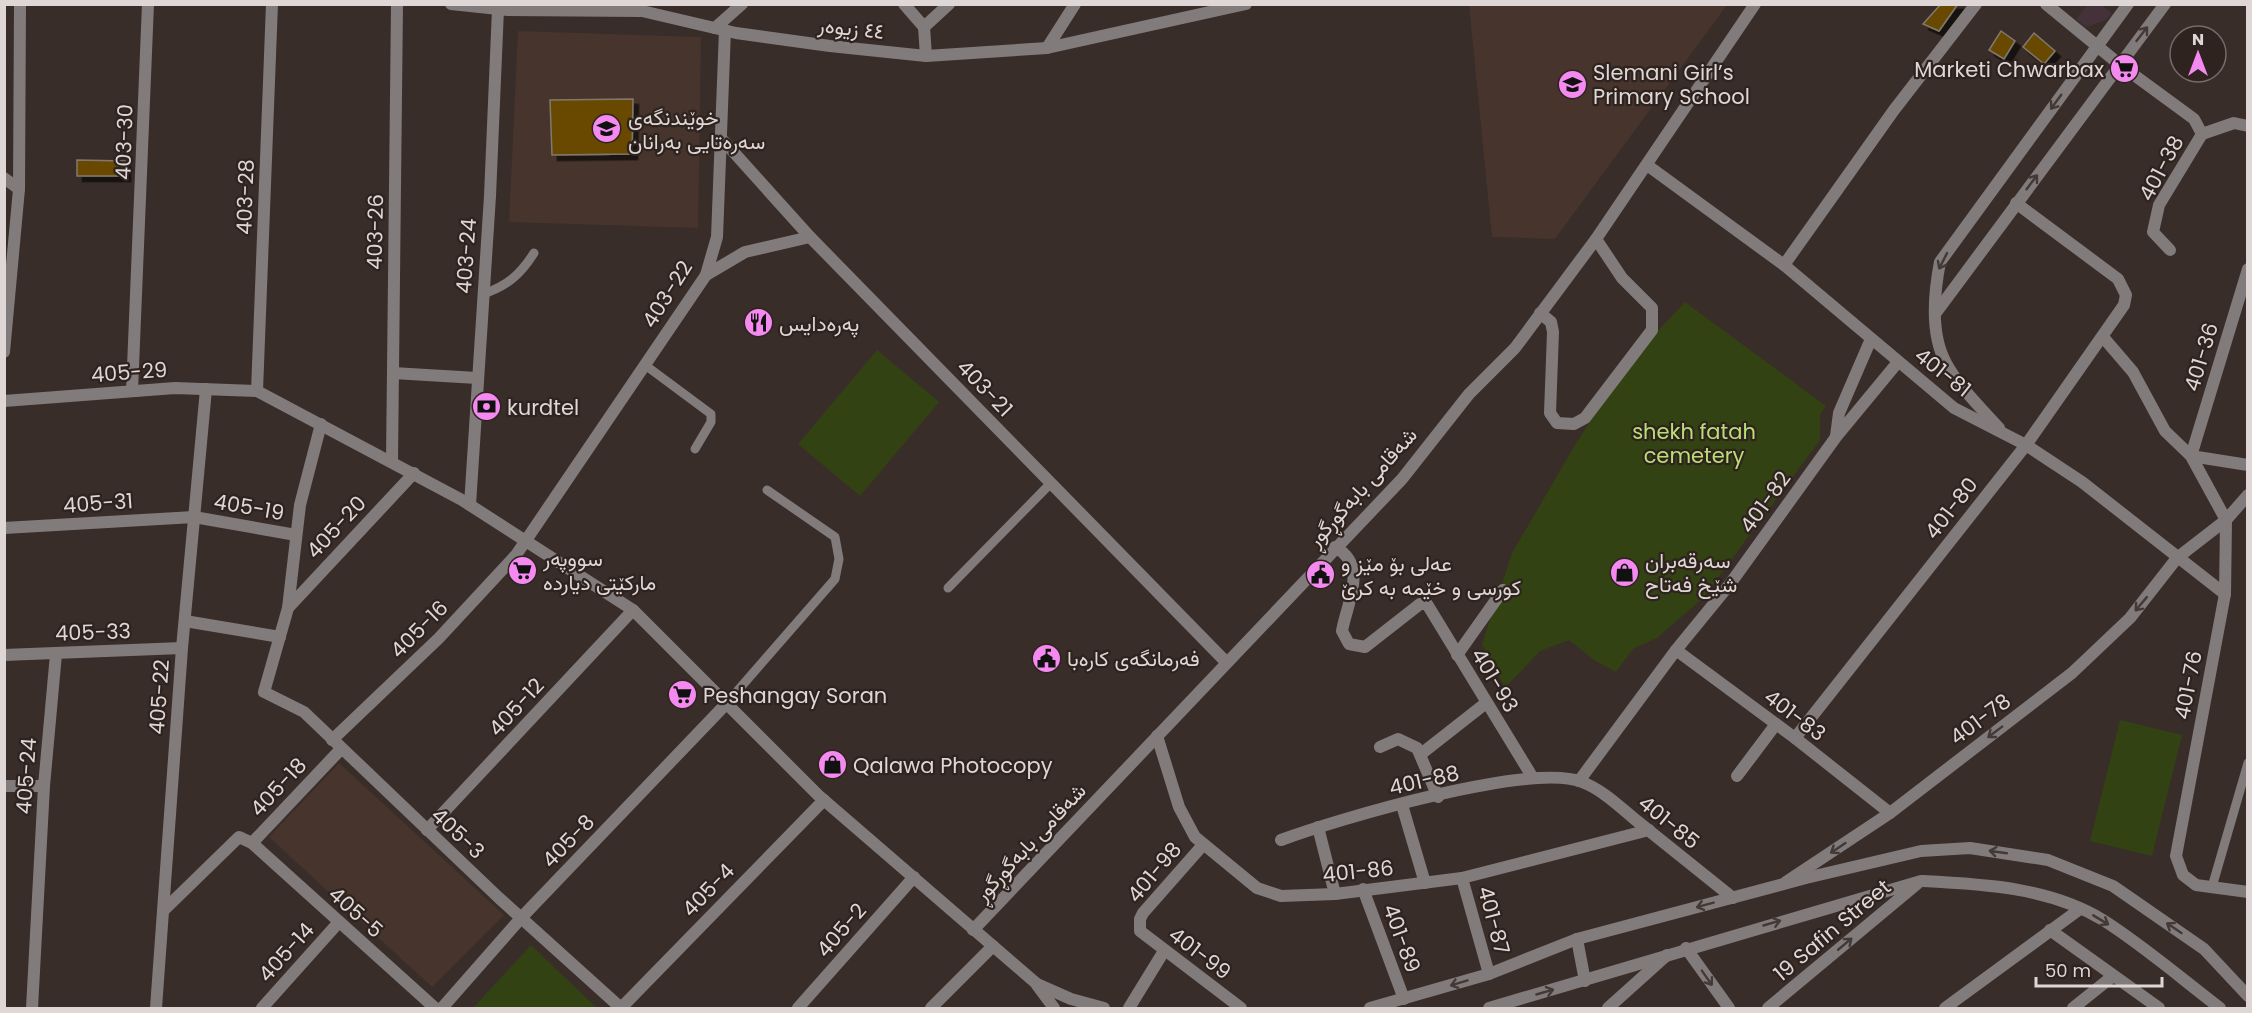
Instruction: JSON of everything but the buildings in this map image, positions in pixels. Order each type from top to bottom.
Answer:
[{"type":"street","points":[[4,352],[9,257],[19,189],[21,4]]},
{"type":"street","name":"403-30","points":[[132,391],[139,280],[148,4]]},
{"type":"street","name":"403-28","points":[[257,391],[273,4]]},
{"type":"street","name":"403-26","points":[[392,461],[398,4]]},
{"type":"street","name":"٤٤ زیوەر","points":[[451,4],[505,8],[609,8],[642,11],[720,29],[830,46],[926,56],[1047,48],[1246,4]]},
{"type":"street","points":[[720,29],[742,4]]},
{"type":"street","points":[[904,4],[924,27],[926,56]]},
{"type":"street","points":[[924,27],[949,4]]},
{"type":"street","points":[[1047,48],[1075,4]]},
{"type":"street","name":"شەقامی بابەگوڕگوڕ","points":[[974,930],[1402,479],[1469,394],[1515,348],[1596,239],[1755,4]]},
{"type":"street","points":[[1784,265],[1894,110],[1976,4]]},
{"type":"street","points":[[2046,4],[2119,64],[2194,119],[2202,134],[2234,123],[2247,126]]},
{"type":"street","points":[[2006,435],[1970,395],[1945,362],[1935,314],[1935,286],[1940,262],[2128,4]]},
{"type":"street","points":[[1935,314],[2165,4]]},
{"type":"street","name":"403-24","points":[[470,505],[477,378],[505,8]]},
{"type":"street","name":"403-22","points":[[525,539],[706,275],[717,237],[720,29]]},
{"type":"street","name":"401-38","points":[[2170,250],[2153,232],[2159,205],[2202,134]]},
{"type":"street","name":"403-21","points":[[720,137],[810,237],[1226,662]]},
{"type":"street","name":"401-81","points":[[1647,165],[1784,265],[1954,408],[2026,445],[2082,482],[2225,594]]},
{"type":"street","points":[[4,178],[19,189]]},
{"type":"street","name":"401-80","points":[[1795,738],[2026,445],[2124,305],[2126,294],[2118,279],[2016,203]]},
{"type":"street","points":[[706,275],[745,252],[810,237]]},
{"type":"street","points":[[1540,313],[1551,322],[1553,332],[1550,413],[1557,423],[1574,424],[1585,418],[1652,330],[1654,320],[1652,308],[1622,278],[1596,239]]},
{"type":"street","name":"401-36","points":[[2191,456],[2247,269]]},
{"type":"street","points":[[2103,337],[2133,372],[2165,431],[2191,456],[2226,520]]},
{"type":"street","points":[[1836,437],[1839,413],[1871,339]]},
{"type":"street","name":"401-82","points":[[1579,781],[1676,650],[1730,584],[1836,437],[1898,362]]},
{"type":"street","points":[[393,372],[477,378]]},
{"type":"street","name":"405-29","points":[[4,401],[132,391],[206,389],[257,391]]},
{"type":"street","name":"405-22","points":[[156,1008],[182,648],[206,389]]},
{"type":"street","points":[[257,391],[392,461],[470,505],[633,610],[824,800],[1036,984],[1069,1004],[1104,1008]]},
{"type":"street","points":[[185,621],[280,637],[288,608],[300,505],[321,424]]},
{"type":"street","points":[[2191,456],[2247,465]]},
{"type":"street","name":"405-20","points":[[288,608],[414,473]]},
{"type":"street","name":"401-78","points":[[1783,884],[1890,813],[2072,673],[2130,618],[2177,558],[2226,520],[2247,495]]},
{"type":"street","name":"405-31","points":[[4,528],[194,517]]},
{"type":"street","name":"405-19","points":[[194,517],[296,535]]},
{"type":"street","name":"401-76","points":[[2212,888],[2196,885],[2183,875],[2176,856],[2225,594],[2226,520]]},
{"type":"street","name":"405-16","points":[[337,744],[516,555],[525,539]]},
{"type":"street","name":"401-93","points":[[1335,547],[1347,555],[1355,574],[1342,631],[1349,644],[1365,647],[1424,604],[1429,606],[1485,703],[1533,778]]},
{"type":"street","points":[[1457,655],[1503,590]]},
{"type":"street","name":"405-12","points":[[427,830],[633,610]]},
{"type":"street","name":"405-3","points":[[280,637],[264,692],[304,712],[521,918],[621,1008]]},
{"type":"street","name":"405-33","points":[[4,655],[182,648]]},
{"type":"street","name":"401-83","points":[[1676,650],[1795,738],[1890,813]]},
{"type":"street","name":"405-24","points":[[32,1008],[44,786],[56,654]]},
{"type":"street","points":[[1421,754],[1485,703]]},
{"type":"street","name":"405-8","points":[[442,1008],[521,918],[726,704]]},
{"type":"street","points":[[1737,776],[1776,724]]},
{"type":"street","name":"401-86","points":[[1156,736],[1183,817],[1202,846],[1265,892],[1290,897],[1335,894],[1462,878],[1649,830]]},
{"type":"street","points":[[1380,747],[1391,740],[1404,740],[1417,748],[1438,797]]},
{"type":"street","name":"405-18","points":[[163,911],[238,837],[252,843],[337,744]]},
{"type":"street","name":"401-88","points":[[1281,840],[1318,826],[1402,805],[1533,778],[1556,777],[1579,781]]},
{"type":"street","name":"401-85","points":[[1579,781],[1600,791],[1733,898]]},
{"type":"street","points":[[4,786],[44,786]]},
{"type":"street","name":"405-4","points":[[621,1008],[824,800]]},
{"type":"street","points":[[1402,805],[1425,883]]},
{"type":"street","points":[[1318,826],[1335,894]]},
{"type":"street","name":"405-5","points":[[252,843],[435,1008]]},
{"type":"street","name":"401-98","points":[[1139,925],[1143,913],[1202,846]]},
{"type":"street","points":[[1370,1008],[1489,974],[1577,939],[1783,884],[1920,851],[1970,848],[2048,860],[2113,886],[2205,949],[2247,996]]},
{"type":"street","name":"405-2","points":[[798,1008],[914,877]]},
{"type":"street","name":"401-87","points":[[1462,878],[1489,974]]},
{"type":"street","points":[[1489,1008],[1585,981],[1686,948],[1921,881],[1978,884],[2040,894],[2080,909],[2103,920],[2220,1008]]},
{"type":"street","name":"19 Safin Street","points":[[1768,1008],[1921,881]]},
{"type":"street","points":[[2212,888],[2247,892]]},
{"type":"street","name":"401-89","points":[[1363,890],[1404,999]]},
{"type":"street","points":[[1945,1008],[2080,909]]},
{"type":"street","name":"405-14","points":[[262,1008],[339,922]]},
{"type":"street","name":"401-99","points":[[1139,925],[1143,935],[1241,1008]]},
{"type":"street","points":[[2050,930],[2159,1008]]},
{"type":"street","points":[[1577,939],[1585,981]]},
{"type":"street","points":[[931,1008],[993,946]]},
{"type":"street","points":[[1686,948],[1729,1008]]},
{"type":"street","points":[[1129,1008],[1164,951]]},
{"type":"street","points":[[1608,1008],[1668,955]]},
{"type":"street","points":[[2073,1008],[2113,976]]},
{"type":"street","points":[[1036,984],[1054,1008]]},
{"type":"lane","points":[[483,294],[503,287],[522,271],[534,253]]},
{"type":"lane","points":[[645,365],[711,414],[711,422],[695,449]]},
{"type":"lane","points":[[948,588],[1051,483]]},
{"type":"lane","points":[[726,704],[835,579],[839,559],[835,537],[767,490]]},
{"type":"lane","points":[[2212,888],[2247,763]]},
{"type":"shaded area","name":"Slemani Girl’s Primary School","points":[[1469,4],[1727,5],[1555,239],[1492,237]]},
{"type":"shaded area","points":[[2087,5],[2101,5],[2112,13],[2106,20],[2086,27],[2076,19]]},
{"type":"shaded area","name":"خوێندنگەی سەرەتایی بەرانان","points":[[518,31],[701,37],[698,228],[509,222]]},
{"type":"shaded area","points":[[339,763],[504,915],[432,987],[269,837]]},
{"type":"green space","name":"shekh fatah cemetery","points":[[1685,302],[1826,406],[1820,415],[1820,440],[1703,598],[1657,638],[1633,649],[1616,672],[1594,660],[1569,640],[1540,651],[1505,688],[1482,644],[1512,553],[1575,445],[1628,363]]},
{"type":"green space","points":[[877,350],[939,402],[860,496],[798,444]]},
{"type":"green space","points":[[2120,720],[2182,735],[2152,856],[2090,841]]},
{"type":"green space","points":[[531,945],[597,1008],[473,1008]]},
{"type":"place","name":"Marketi Chwarbax","points":[[2125,69]]},
{"type":"place","name":"Slemani Girl’s Primary School","points":[[1572,84]]},
{"type":"place","name":"خوێندنگەی سەرەتایی بەرانان","points":[[607,129]]},
{"type":"place","name":"پەرەدایس","points":[[758,323]]},
{"type":"place","name":"kurdtel","points":[[486,407]]},
{"type":"place","name":"سووپەر مارکێتی دیاردە","points":[[522,570]]},
{"type":"place","name":"سەرقەبران شێخ فەتاح","points":[[1624,572]]},
{"type":"place","name":"عەلی بۆ مێز و کورسی و خێمە بە کرێ","points":[[1320,575]]},
{"type":"place","name":"فەرمانگەی کارەبا","points":[[1046,658]]},
{"type":"place","name":"Peshangay Soran","points":[[682,695]]},
{"type":"place","name":"Qalawa Photocopy","points":[[832,765]]}]
